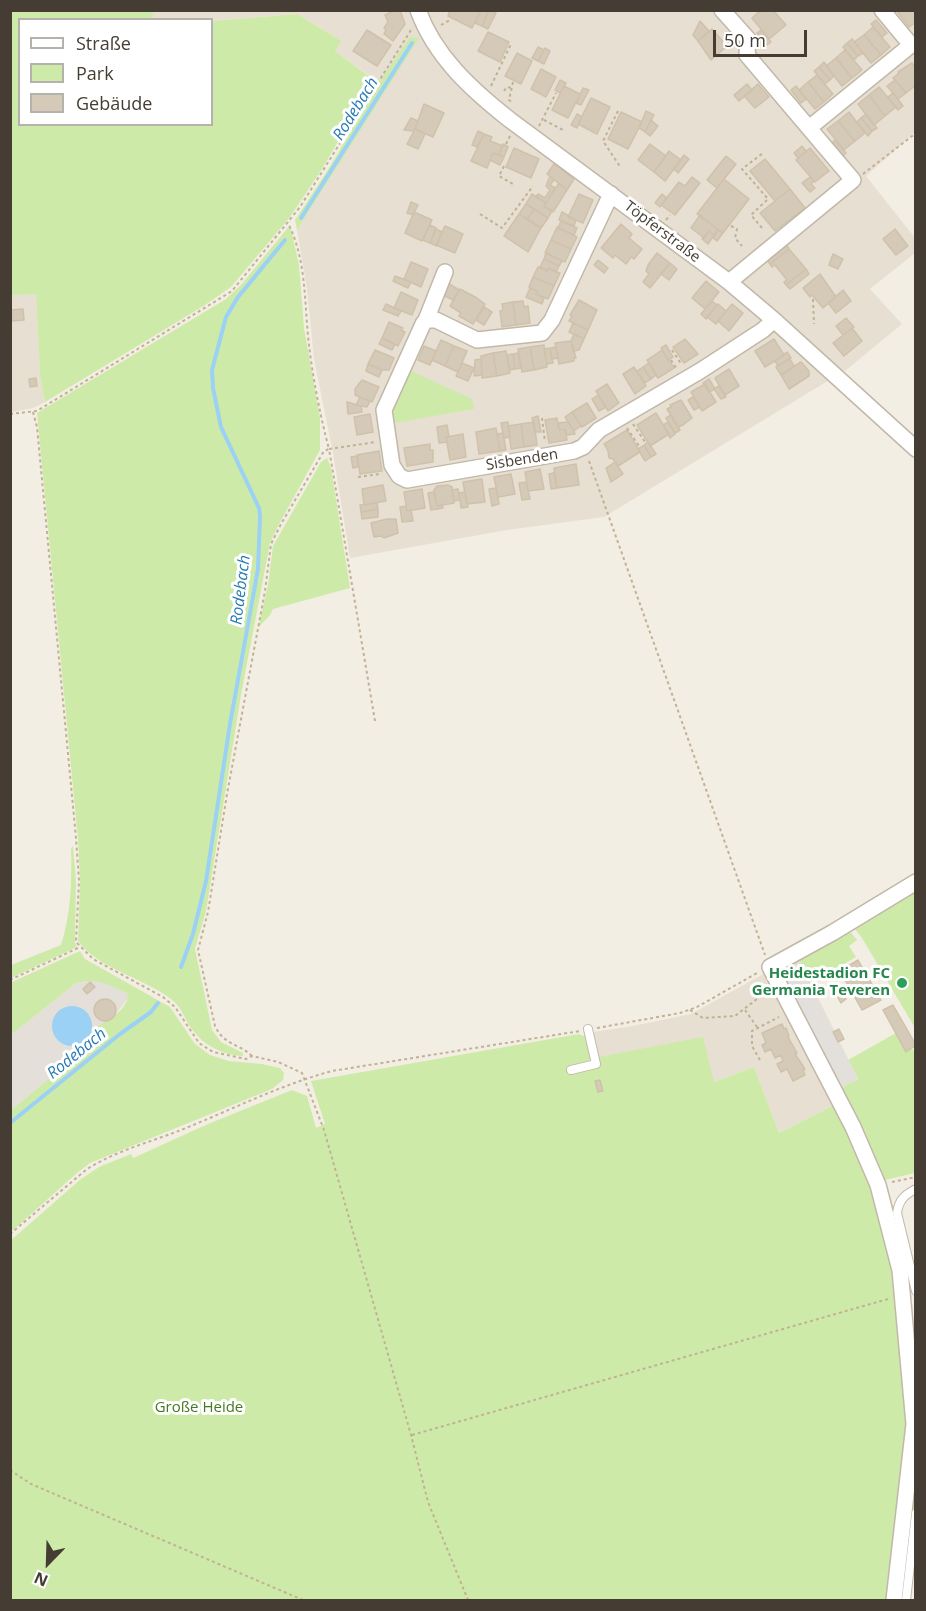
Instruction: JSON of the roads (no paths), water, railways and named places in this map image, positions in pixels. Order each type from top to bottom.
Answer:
[{"type":"street","points":[[809,128],[913,48],[882,10]]},
{"type":"street","points":[[729,282],[853,180],[747,55],[748,39],[732,14]]},
{"type":"street","name":"Töpferstraße","points":[[420,17],[448,63],[484,99],[729,282],[915,449]]},
{"type":"street","points":[[445,272],[426,321],[436,320],[477,340],[542,333],[552,320],[611,194]]},
{"type":"street","name":"Sisbenden","points":[[426,321],[416,337],[384,411],[395,472],[407,480],[574,451],[583,447],[599,430],[690,378],[763,330],[774,320]]},
{"type":"street","points":[[894,1600],[914,1424],[909,1293],[900,1270],[878,1185],[853,1127],[770,967],[832,933],[915,882]]},
{"type":"lane","points":[[571,1070],[596,1064],[588,1029]]},
{"type":"lane","points":[[909,1293],[897,1213],[898,1205],[905,1195],[915,1189]]},
{"type":"lane","points":[[906,1600],[915,1513]]},
{"type":"water","points":[[72,1006],[86,1012],[92,1026],[86,1040],[72,1046],[58,1040],[52,1026],[58,1012]]},
{"type":"waterway","name":"Rodebach","points":[[301,218],[412,43]]},
{"type":"waterway","name":"Rodebach","points":[[181,967],[193,934],[206,881],[230,724],[258,569],[259,508],[221,427],[213,388],[212,370],[226,317],[238,297],[285,240]]},
{"type":"waterway","name":"Rodebach","points":[[10,1123],[120,1034],[151,1012],[158,1003]]},
{"type":"place","name":"Heidestadion FC Germania Teveren","points":[[902,983]]},
{"type":"park label","name":"Große Heide","points":[[199,1408]]}]
